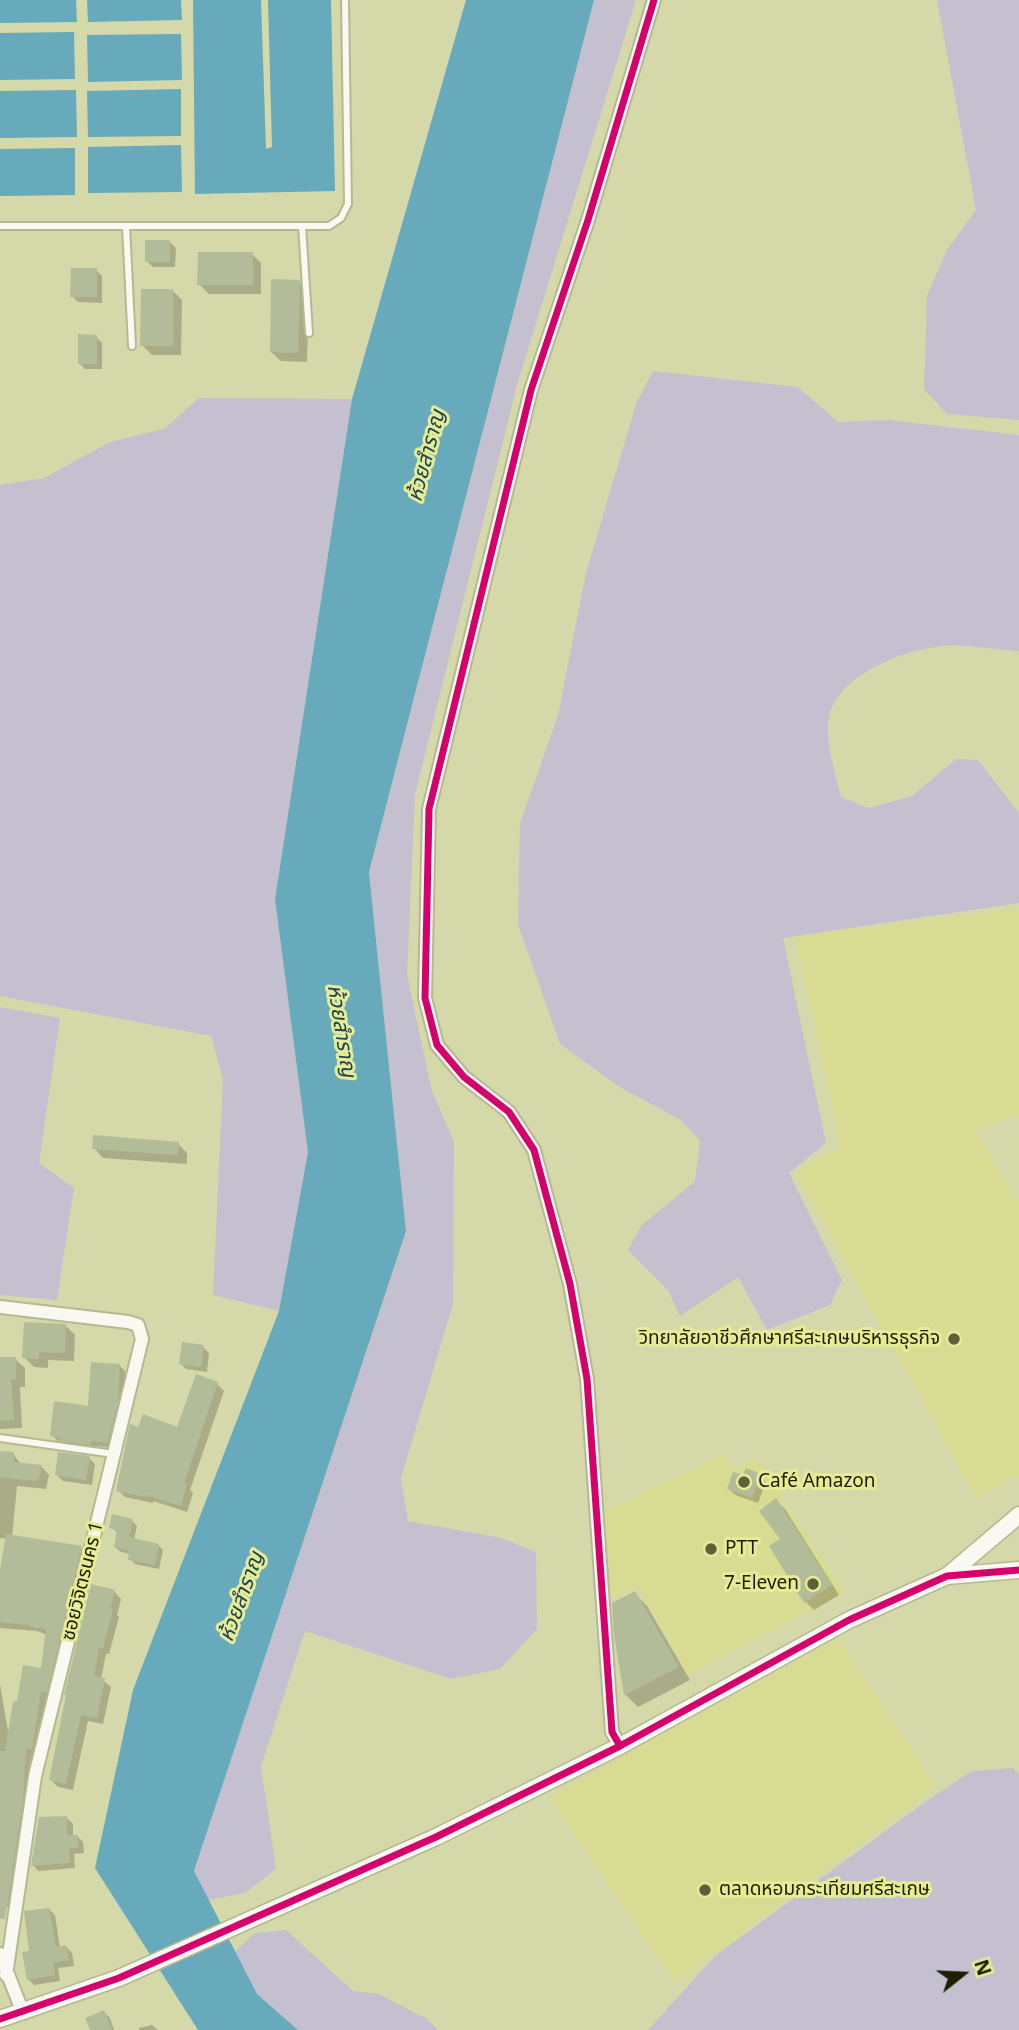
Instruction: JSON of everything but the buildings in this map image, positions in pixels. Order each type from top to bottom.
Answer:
[{"type":"street","points":[[620,1746],[612,1732],[587,1379],[570,1284],[534,1150],[509,1112],[464,1077],[437,1045],[425,998],[425,984],[429,809],[531,390],[588,220],[654,0]]},
{"type":"street","name":"ซอยวิจิตรนคร 1","points":[[0,1307],[138,1325],[142,1339],[35,1776],[6,1975]]},
{"type":"street","points":[[0,2019],[119,1978],[436,1837],[620,1746],[849,1620],[947,1576],[1019,1515]]},
{"type":"street","points":[[947,1576],[1019,1570]]},
{"type":"street","points":[[0,1955],[23,2012]]},
{"type":"lane","points":[[0,226],[329,226],[341,218],[348,204],[345,0]]},
{"type":"lane","points":[[126,226],[132,346]]},
{"type":"lane","points":[[302,226],[309,333]]},
{"type":"lane","points":[[0,1438],[114,1454]]},
{"type":"shaded area","points":[[594,0],[636,0],[517,385],[415,795],[407,974],[431,1088],[454,1142],[453,1304],[401,1478],[408,1521],[501,1538],[536,1552],[537,1629],[500,1669],[451,1679],[305,1631],[261,1766],[276,1869],[245,1893],[208,1900],[194,1871],[406,1231],[369,872]]},
{"type":"shaded area","points":[[937,0],[1019,0],[1019,420],[947,414],[924,389],[927,296],[947,250],[976,210]]},
{"type":"shaded area","points":[[653,371],[798,387],[838,422],[888,420],[1019,435],[1019,651],[944,646],[894,658],[861,675],[848,686],[830,713],[828,733],[841,797],[868,808],[912,796],[956,759],[978,760],[1019,813],[1019,903],[783,938],[826,1143],[789,1173],[842,1280],[830,1305],[767,1330],[738,1277],[680,1316],[668,1290],[628,1250],[641,1226],[695,1181],[700,1141],[681,1120],[618,1086],[560,1044],[518,924],[520,824],[558,715],[586,573],[636,404]]},
{"type":"shaded area","points":[[199,398],[352,399],[275,899],[308,1151],[279,1311],[213,1295],[223,1080],[211,1036],[0,996],[0,485],[44,478],[110,442],[164,429]]},
{"type":"shaded area","name":"วิทยาลัยอาชีวศึกษาศรีสะเกษบริหารธุรกิจ","points":[[1019,909],[1019,1114],[975,1132],[1019,1203],[1019,1475],[976,1499],[796,1172],[841,1147],[795,936]]},
{"type":"shaded area","points":[[0,1007],[60,1018],[39,1163],[74,1188],[57,1300],[0,1295]]},
{"type":"shaded area","name":"PTT","points":[[725,1452],[735,1470],[756,1457],[845,1592],[688,1675],[637,1586],[610,1600],[604,1512]]},
{"type":"shaded area","name":"ตลาดหอมกระเทียมศรีสะเกษ","points":[[838,1638],[936,1786],[675,1983],[549,1797]]},
{"type":"shaded area","points":[[1013,1768],[1019,1775],[1019,2030],[648,2030],[715,1956],[928,1800],[972,1771]]},
{"type":"shaded area","points":[[286,1930],[353,1991],[379,1994],[427,2019],[438,2030],[298,2030],[257,1994],[235,1952],[255,1933]]},
{"type":"water","points":[[0,0],[76,0],[77,22],[0,23]]},
{"type":"water","points":[[87,0],[181,0],[182,20],[88,22]]},
{"type":"water","points":[[193,0],[261,0],[266,149],[272,147],[268,0],[331,0],[335,191],[195,194]]},
{"type":"water","name":"ห้วยสำราญ","points":[[466,0],[594,0],[369,872],[406,1231],[194,1871],[257,1994],[298,2030],[198,2030],[95,1868],[133,1690],[279,1311],[308,1152],[275,899],[352,399]]},
{"type":"water","points":[[74,32],[75,79],[0,80],[0,33]]},
{"type":"water","points":[[181,34],[182,80],[88,82],[87,35]]},
{"type":"water","points":[[181,89],[181,136],[88,137],[87,91]]},
{"type":"water","points":[[76,90],[77,137],[0,138],[0,91]]},
{"type":"water","points":[[181,145],[182,192],[88,193],[88,147]]},
{"type":"water","points":[[75,148],[75,195],[0,196],[0,149]]},
{"type":"cycle path","points":[[620,1746],[612,1732],[587,1379],[570,1284],[534,1150],[509,1112],[464,1077],[437,1045],[425,998],[429,809],[531,390],[588,220],[654,0]]},
{"type":"cycle path","points":[[0,2019],[119,1978],[436,1837],[620,1746],[849,1620],[947,1576],[1019,1570]]},
{"type":"place","name":"วิทยาลัยอาชีวศึกษาศรีสะเกษบริหารธุรกิจ","points":[[954,1339]]},
{"type":"place","name":"Café Amazon","points":[[744,1482]]},
{"type":"place","name":"PTT","points":[[711,1549]]},
{"type":"place","name":"7-Eleven","points":[[813,1584]]},
{"type":"place","name":"ตลาดหอมกระเทียมศรีสะเกษ","points":[[705,1890]]}]
